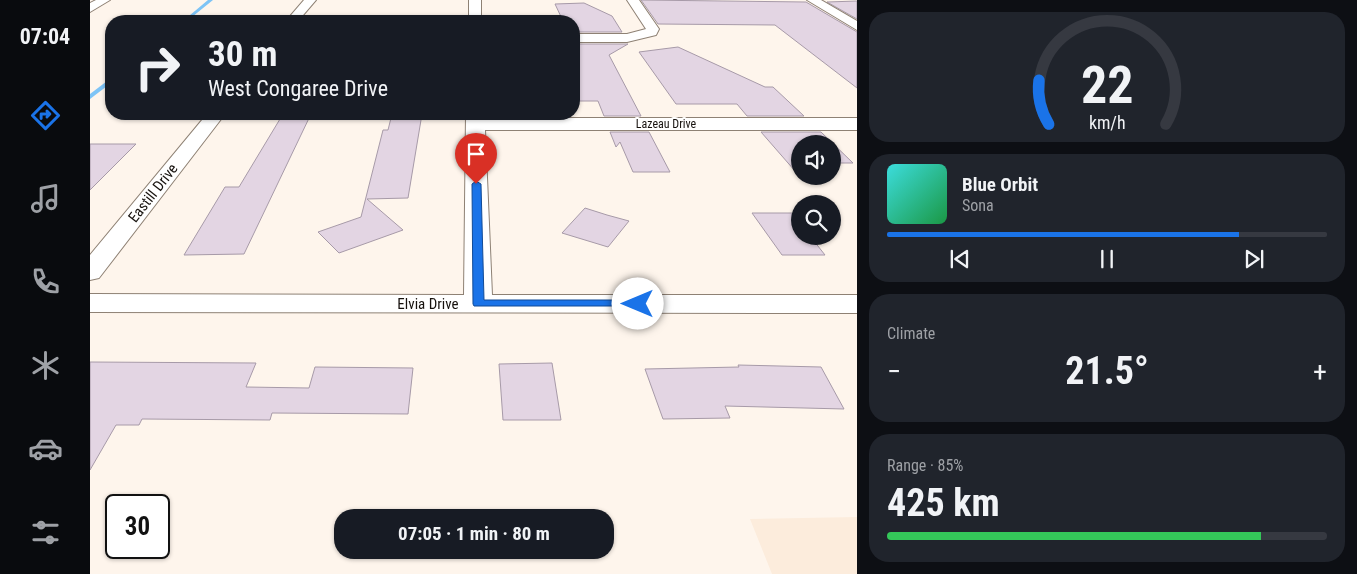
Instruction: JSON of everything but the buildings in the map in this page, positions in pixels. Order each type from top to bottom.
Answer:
[{"type":"street","points":[[90,8],[104,0]]},
{"type":"street","points":[[297,15],[310,0]]},
{"type":"street","points":[[475,0],[475,15]]},
{"type":"street","points":[[580,38],[641,36],[651,32],[653,28],[633,0]]},
{"type":"street","points":[[813,0],[857,26]]},
{"type":"street","name":"Eastill Drive","points":[[90,272],[211,120]]},
{"type":"street","points":[[475,120],[478,304]]},
{"type":"street","name":"Lazeau Drive","points":[[551,120],[857,124]]},
{"type":"street","name":"Elvia Drive","points":[[90,303],[857,304]]},
{"type":"shaded area","points":[[857,517],[857,574],[772,574],[750,519]]},
{"type":"waterway","points":[[192,15],[211,0]]},
{"type":"waterway","points":[[90,97],[105,85]]},
{"type":"route","points":[[476,184],[478,304],[638,304]]}]
